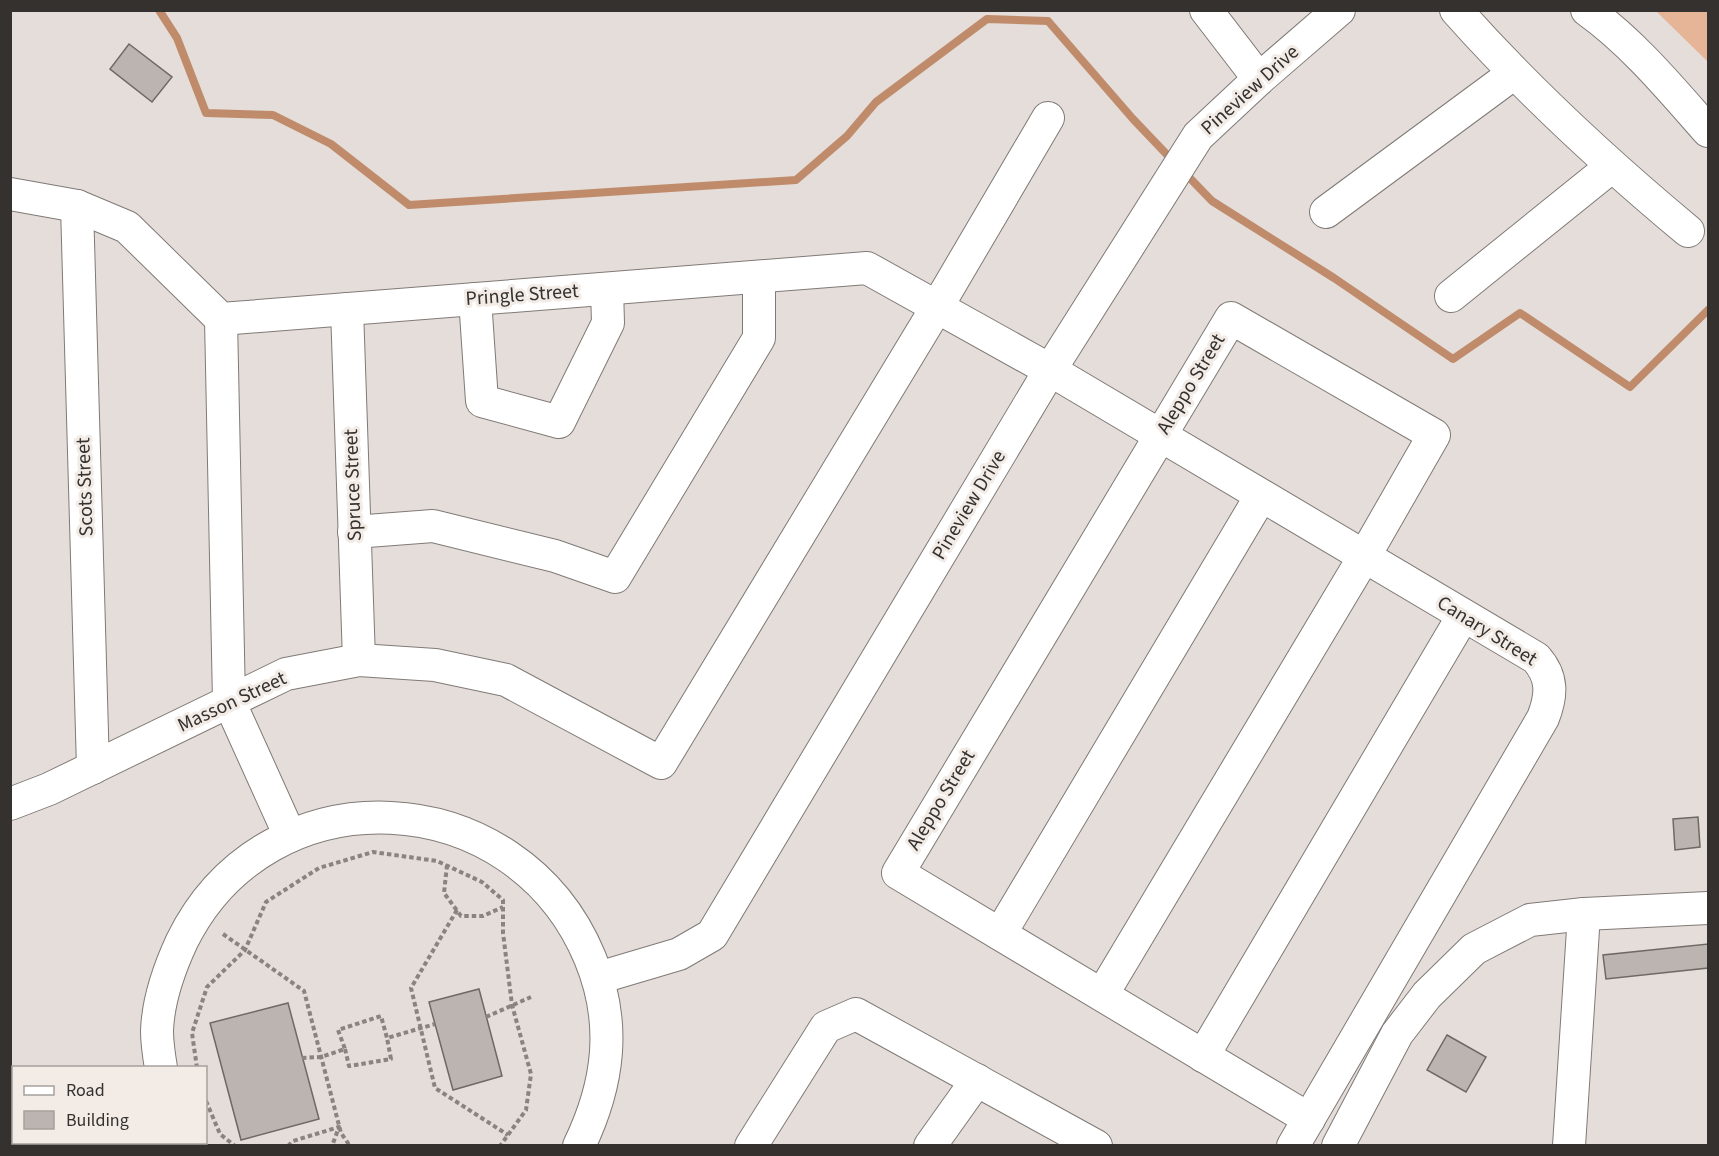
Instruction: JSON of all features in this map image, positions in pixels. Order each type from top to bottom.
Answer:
[{"type":"street","points":[[1206,10],[1259,79]]},
{"type":"street","name":"Pineview Drive","points":[[598,978],[679,954],[712,935],[1050,370],[1198,136],[1259,79],[1339,10]]},
{"type":"street","points":[[1456,10],[1513,74],[1611,167],[1688,231]]},
{"type":"street","points":[[1587,10],[1602,21],[1662,80],[1708,131]]},
{"type":"street","points":[[1326,212],[1513,74]]},
{"type":"street","points":[[937,308],[1048,118]]},
{"type":"street","points":[[1450,296],[1611,167]]},
{"type":"street","points":[[10,194],[77,206],[127,227],[221,319],[230,701],[290,836]]},
{"type":"street","name":"Scots Street","points":[[77,206],[93,768]]},
{"type":"street","name":"Pringle Street","points":[[221,319],[867,268],[1050,370]]},
{"type":"street","points":[[354,532],[433,525],[555,556],[615,577],[759,338],[759,277]]},
{"type":"street","points":[[475,299],[482,401],[559,422],[608,323],[607,289]]},
{"type":"street","name":"Masson Street","points":[[10,804],[49,789],[286,674],[359,660],[435,665],[506,680],[661,763],[937,308]]},
{"type":"street","name":"Spruce Street","points":[[347,309],[359,660]]},
{"type":"street","name":"Aleppo Street","points":[[1301,1132],[1203,1056],[898,873],[1231,318],[1434,435],[1364,557]]},
{"type":"street","name":"Canary Street","points":[[1050,370],[1536,658],[1546,670],[1550,685],[1549,703],[1301,1132]]},
{"type":"street","points":[[1000,934],[1261,496]]},
{"type":"street","points":[[1102,995],[1364,557]]},
{"type":"street","points":[[1203,1056],[1463,616]]},
{"type":"street","points":[[161,1066],[157,1031],[168,970],[195,915],[222,883],[254,856],[290,836],[345,819],[404,818],[460,830],[511,857],[554,896],[581,935],[598,978],[606,1018],[606,1059],[595,1112],[579,1146]]},
{"type":"street","points":[[1338,1146],[1397,1034],[1427,995],[1474,949],[1530,920],[1584,914],[1708,908]]},
{"type":"street","points":[[1569,1146],[1584,914]]},
{"type":"street","points":[[751,1146],[826,1027],[856,1014],[1096,1146]]},
{"type":"street","points":[[930,1146],[977,1080]]},
{"type":"path","points":[[197,1066],[192,1033],[207,987],[245,950],[266,902],[319,868],[373,852],[437,861],[482,882],[503,900],[503,933],[512,1005],[531,1074],[526,1110],[500,1146]]},
{"type":"path","points":[[447,865],[444,893],[461,916],[483,916],[503,907]]},
{"type":"path","points":[[457,910],[411,988],[435,1088],[508,1135]]},
{"type":"path","points":[[195,915],[304,991],[339,1127],[350,1146]]},
{"type":"path","points":[[486,1017],[531,997]]},
{"type":"path","points":[[381,1016],[391,1059],[348,1066],[345,1049],[338,1030],[381,1016]]},
{"type":"path","points":[[387,1038],[422,1030],[435,1024]]},
{"type":"path","points":[[302,1058],[321,1057],[345,1049]]},
{"type":"path","points":[[207,1103],[220,1134],[235,1146]]},
{"type":"path","points":[[288,1146],[293,1141],[339,1127]]},
{"type":"path","points":[[332,1146],[339,1127]]},
{"type":"shaded area","points":[[1656,11],[1708,11],[1708,62]]},
{"type":"building","points":[[129,44],[172,77],[152,102],[110,69]]},
{"type":"building","points":[[1698,817],[1700,847],[1675,850],[1673,819]]},
{"type":"building","points":[[1708,944],[1708,968],[1606,979],[1603,955]]},
{"type":"building","points":[[479,989],[502,1076],[453,1090],[429,1002]]},
{"type":"building","points":[[288,1003],[319,1119],[241,1140],[210,1023]]},
{"type":"building","points":[[1447,1035],[1486,1057],[1466,1092],[1427,1070]]},
{"type":"waterway","points":[[159,10],[177,38],[206,113],[273,115],[331,144],[409,205],[796,180],[847,136],[876,102],[987,19],[1048,21],[1133,119],[1174,162]]},
{"type":"waterway","points":[[1183,171],[1212,201],[1334,278],[1453,359],[1520,313],[1630,387],[1708,310]]}]
